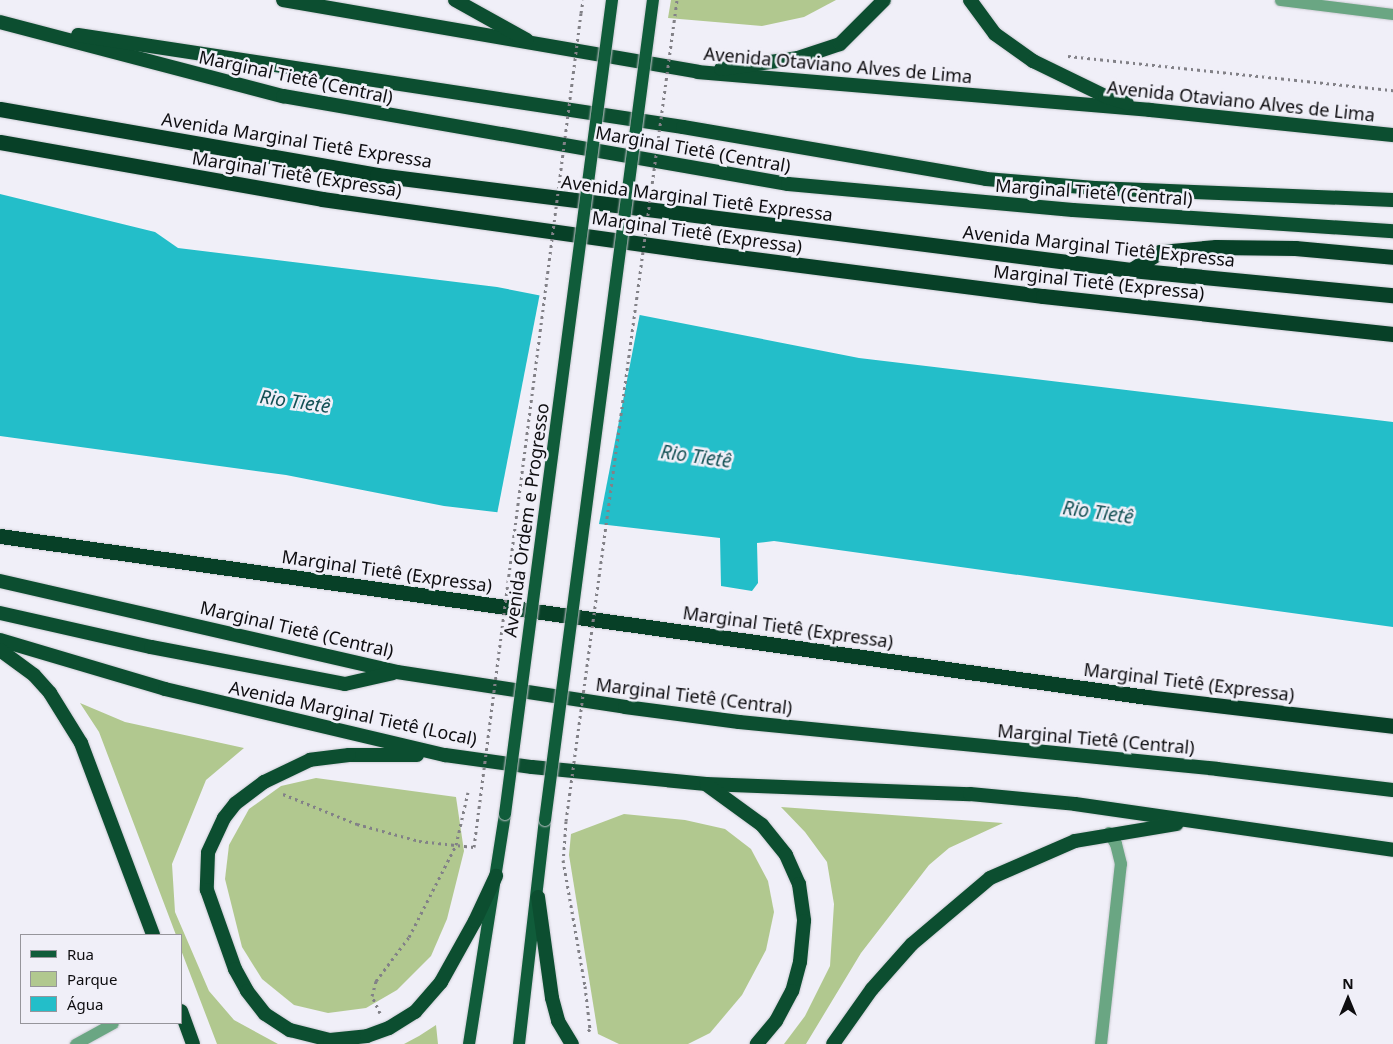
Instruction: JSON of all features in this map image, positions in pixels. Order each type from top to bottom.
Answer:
[{"type":"highway","name":"Avenida Otaviano Alves de Lima","points":[[283,0],[536,46],[698,72],[1150,110],[1393,135]]},
{"type":"highway","points":[[454,0],[536,46]]},
{"type":"highway","points":[[698,72],[798,58],[840,44],[884,0]]},
{"type":"highway","points":[[970,0],[995,34],[1033,61],[1105,96],[1150,110]]},
{"type":"highway","name":"Marginal Tietê (Central)","points":[[0,22],[189,74],[283,96],[788,184],[1063,209],[1393,231]]},
{"type":"highway","points":[[23,27],[683,127],[986,179],[1095,188],[1393,200]]},
{"type":"highway","name":"Avenida Marginal Tietê Expressa","points":[[0,109],[376,175],[1131,270],[1393,295]]},
{"type":"highway","name":"Marginal Tietê (Expressa)","points":[[0,142],[312,197],[689,251],[1043,296],[1393,334]]},
{"type":"highway","points":[[1131,270],[1160,252],[1216,247],[1295,248],[1393,257]]},
{"type":"highway","name":"Marginal Tietê (Expressa)","points":[[0,536],[1147,697],[1393,726]]},
{"type":"highway","name":"Marginal Tietê (Central)","points":[[0,581],[397,672],[738,722],[1207,768],[1393,790]]},
{"type":"highway","points":[[0,612],[151,647],[345,684],[397,672]]},
{"type":"highway","name":"Avenida Marginal Tietê (Local)","points":[[0,640],[165,690],[446,755],[532,767],[706,784],[970,794],[1197,822]]},
{"type":"highway","points":[[0,650],[34,675],[50,693],[81,743],[153,934]]},
{"type":"highway","points":[[446,755],[330,757],[291,767],[264,782],[235,804],[214,835],[208,853],[207,890],[235,970],[247,991],[265,1014],[290,1030],[330,1040],[359,1038],[389,1028],[415,1012],[456,958],[496,876]]},
{"type":"highway","points":[[706,784],[762,825],[786,854],[799,884],[804,921],[800,962],[792,991],[780,1014],[757,1044]]},
{"type":"highway","points":[[833,1044],[872,989],[912,944],[990,878],[1074,841],[1109,833],[1197,822],[1393,850]]},
{"type":"highway","points":[[538,897],[552,998],[558,1021],[572,1044]]},
{"type":"highway","points":[[182,1014],[193,1044]]},
{"type":"main road","name":"Avenida Ordem e Progresso","points":[[469,1044],[496,876],[612,0]]},
{"type":"main road","points":[[519,1044],[538,897],[545,820],[653,0]]},
{"type":"street","points":[[1101,1044],[1122,864],[1116,844],[1109,833]]},
{"type":"lane","points":[[1280,0],[1393,14]]},
{"type":"lane","points":[[75,1044],[112,1024]]},
{"type":"path","points":[[264,782],[287,796],[358,824],[419,841],[474,847],[583,0]]},
{"type":"path","points":[[590,1029],[563,860],[566,821],[677,0]]},
{"type":"path","points":[[1058,54],[1393,90]]},
{"type":"path","points":[[377,1008],[372,996],[376,981],[409,937],[456,845],[468,792]]},
{"type":"green space","points":[[671,0],[836,0],[804,17],[762,26],[668,18]]},
{"type":"green space","points":[[80,703],[125,722],[244,748],[206,780],[172,864],[175,912],[209,991],[234,1020],[278,1044],[217,1044],[182,953],[182,934],[176,934],[99,732]]},
{"type":"green space","points":[[316,778],[456,797],[464,851],[447,919],[431,956],[397,990],[366,1008],[328,1013],[294,1005],[262,979],[242,947],[225,879],[229,845],[249,809],[281,786]]},
{"type":"green space","points":[[781,807],[1003,823],[949,848],[929,865],[861,953],[806,1044],[784,1044],[805,1016],[830,966],[834,904],[827,862],[805,832]]},
{"type":"green space","points":[[624,814],[685,820],[725,829],[751,849],[768,881],[774,912],[766,950],[742,995],[710,1033],[688,1044],[619,1044],[598,1034],[569,855],[571,834]]},
{"type":"green space","points":[[436,1025],[438,1044],[404,1044],[419,1036]]},
{"type":"water","name":"Rio Tietê","points":[[0,194],[155,232],[178,248],[497,287],[859,358],[1393,422],[1393,627],[774,541],[757,543],[758,583],[752,591],[721,586],[720,538],[444,506],[286,475],[0,436]]},
{"type":"pier","points":[[540,293],[640,312],[597,533],[497,514]]}]
